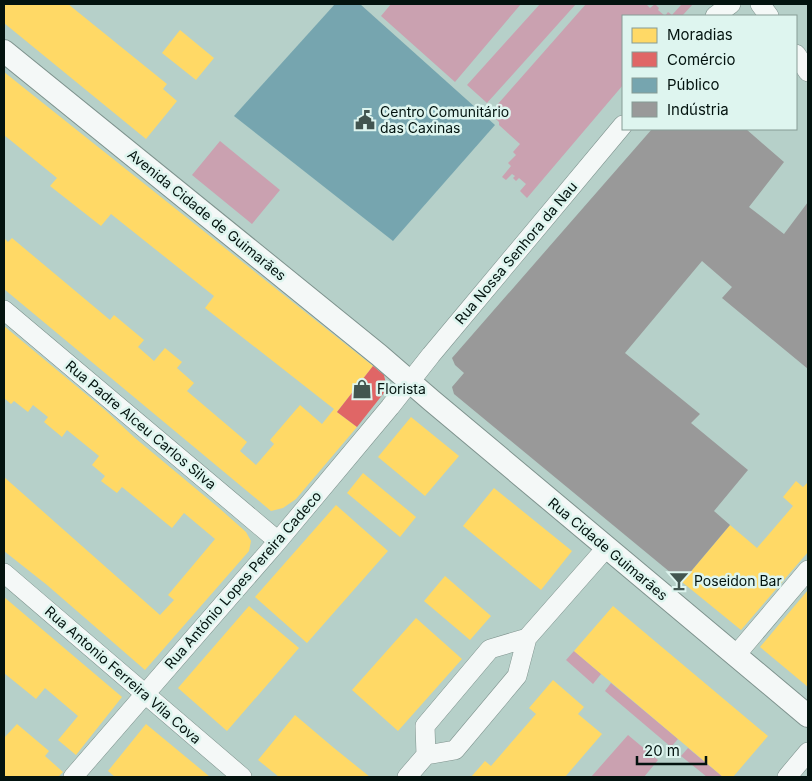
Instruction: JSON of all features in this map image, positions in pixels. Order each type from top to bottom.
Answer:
[{"type":"street","points":[[716,15],[731,4]]},
{"type":"street","points":[[760,4],[769,15]]},
{"type":"street","name":"Avenida Cidade de Guimarães","points":[[4,51],[410,380]]},
{"type":"street","points":[[797,56],[808,72]]},
{"type":"street","name":"Rua Nossa Senhora da Nau","points":[[410,380],[622,126]]},
{"type":"street","name":"Rua Padre Alceu Carlos Silva","points":[[4,310],[278,541]]},
{"type":"street","name":"Rua António Lopes Pereira Cadeco","points":[[73,777],[278,541],[390,407],[410,380]]},
{"type":"street","name":"Rua Cidade Guimarães","points":[[410,380],[431,400],[808,716]]},
{"type":"street","points":[[407,777],[426,755],[455,750],[517,676],[526,638],[607,547]]},
{"type":"street","points":[[735,656],[808,570]]},
{"type":"street","name":"Rua Antonio Ferreira Vila Cova","points":[[4,573],[242,777]]},
{"type":"street","points":[[426,755],[425,726],[490,649],[526,638]]},
{"type":"street","points":[[787,777],[808,752]]},
{"type":"shaded area","points":[[391,4],[521,4],[455,82],[381,16]]},
{"type":"shaded area","points":[[540,4],[576,4],[487,103],[467,85]]},
{"type":"shaded area","points":[[586,4],[646,4],[650,8],[655,4],[664,15],[622,15],[622,86],[527,198],[520,191],[526,184],[519,178],[516,181],[513,178],[515,176],[512,174],[506,180],[502,177],[511,166],[508,163],[516,155],[513,152],[520,144],[499,125],[499,122],[490,113]]},
{"type":"shaded area","points":[[693,4],[683,15],[672,15],[681,5]]},
{"type":"shaded area","points":[[220,141],[280,190],[252,224],[192,175]]},
{"type":"shaded area","points":[[574,651],[601,674],[593,684],[566,660]]},
{"type":"shaded area","points":[[611,683],[678,739],[671,747],[605,691]]},
{"type":"shaded area","points":[[628,735],[658,760],[644,777],[591,777]]},
{"type":"shaded area","points":[[688,748],[723,777],[707,777],[681,756]]},
{"type":"building: Moradias","points":[[4,4],[68,4],[167,84],[163,89],[177,101],[146,139],[4,23]]},
{"type":"building: Moradias","points":[[180,30],[214,58],[196,80],[162,53]]},
{"type":"building: Moradias","points":[[4,72],[373,366],[337,412],[357,427],[296,499],[283,508],[271,511],[4,289],[4,238],[8,242],[12,238],[110,320],[114,315],[144,340],[138,347],[154,361],[165,348],[182,362],[177,368],[194,383],[187,391],[247,442],[240,451],[256,465],[274,444],[270,440],[300,405],[322,424],[334,409],[205,308],[214,296],[111,214],[101,226],[50,186],[57,178],[4,135]]},
{"type":"building: Moradias","points":[[4,326],[219,508],[246,532],[251,541],[249,551],[145,670],[47,585],[4,551],[4,477],[160,615],[174,600],[168,595],[215,539],[184,513],[172,528],[122,487],[117,493],[101,481],[105,476],[92,465],[99,456],[67,430],[62,437],[44,422],[48,417],[33,405],[28,412],[14,401],[11,404],[4,398]]},
{"type":"building: Moradias","points":[[411,417],[459,456],[425,496],[378,457]]},
{"type":"building: Moradias","points":[[363,473],[416,517],[400,537],[347,493]]},
{"type":"building: Moradias","points":[[796,481],[803,487],[808,482],[808,552],[741,630],[682,582],[730,525],[757,548],[793,506],[783,497]]},
{"type":"building: Moradias","points":[[494,488],[572,551],[541,590],[463,526]]},
{"type":"building: Moradias","points":[[336,505],[388,551],[307,643],[255,597]]},
{"type":"building: Moradias","points":[[445,576],[491,616],[470,640],[424,601]]},
{"type":"building: Moradias","points":[[808,590],[808,687],[760,647]]},
{"type":"building: Moradias","points":[[4,597],[122,697],[76,755],[58,740],[78,716],[45,688],[36,699],[4,673]]},
{"type":"building: Moradias","points":[[249,606],[299,648],[227,731],[178,688]]},
{"type":"building: Moradias","points":[[613,606],[768,736],[733,777],[723,777],[574,651]]},
{"type":"building: Moradias","points":[[416,618],[462,659],[398,731],[352,690]]},
{"type":"building: Moradias","points":[[553,680],[584,707],[578,714],[602,734],[565,777],[471,777],[485,761],[491,766],[536,714],[529,708]]},
{"type":"building: Moradias","points":[[295,715],[370,777],[279,777],[258,760]]},
{"type":"building: Moradias","points":[[17,724],[49,751],[45,756],[63,772],[58,777],[4,777],[4,738]]},
{"type":"building: Moradias","points":[[146,724],[210,777],[115,777],[108,771]]},
{"type":"building: Comércio","points":[[373,366],[384,375],[387,389],[357,427],[337,412]]},
{"type":"building: Público","name":"Centro Comunitário das Caxinas","points":[[335,4],[360,4],[495,125],[393,241],[234,116]]},
{"type":"building: Indústria","points":[[651,130],[747,130],[784,162],[749,207],[784,234],[808,202],[808,369],[722,298],[732,287],[702,261],[625,353],[700,414],[691,423],[748,470],[714,511],[730,525],[682,582],[454,394],[452,387],[464,373],[455,365],[452,358]]},
{"type":"place","name":"Centro Comunitário das Caxinas","points":[[365,120]]},
{"type":"place","name":"Florista","points":[[362,389]]},
{"type":"place","name":"Poseidon Bar","points":[[679,581]]}]
